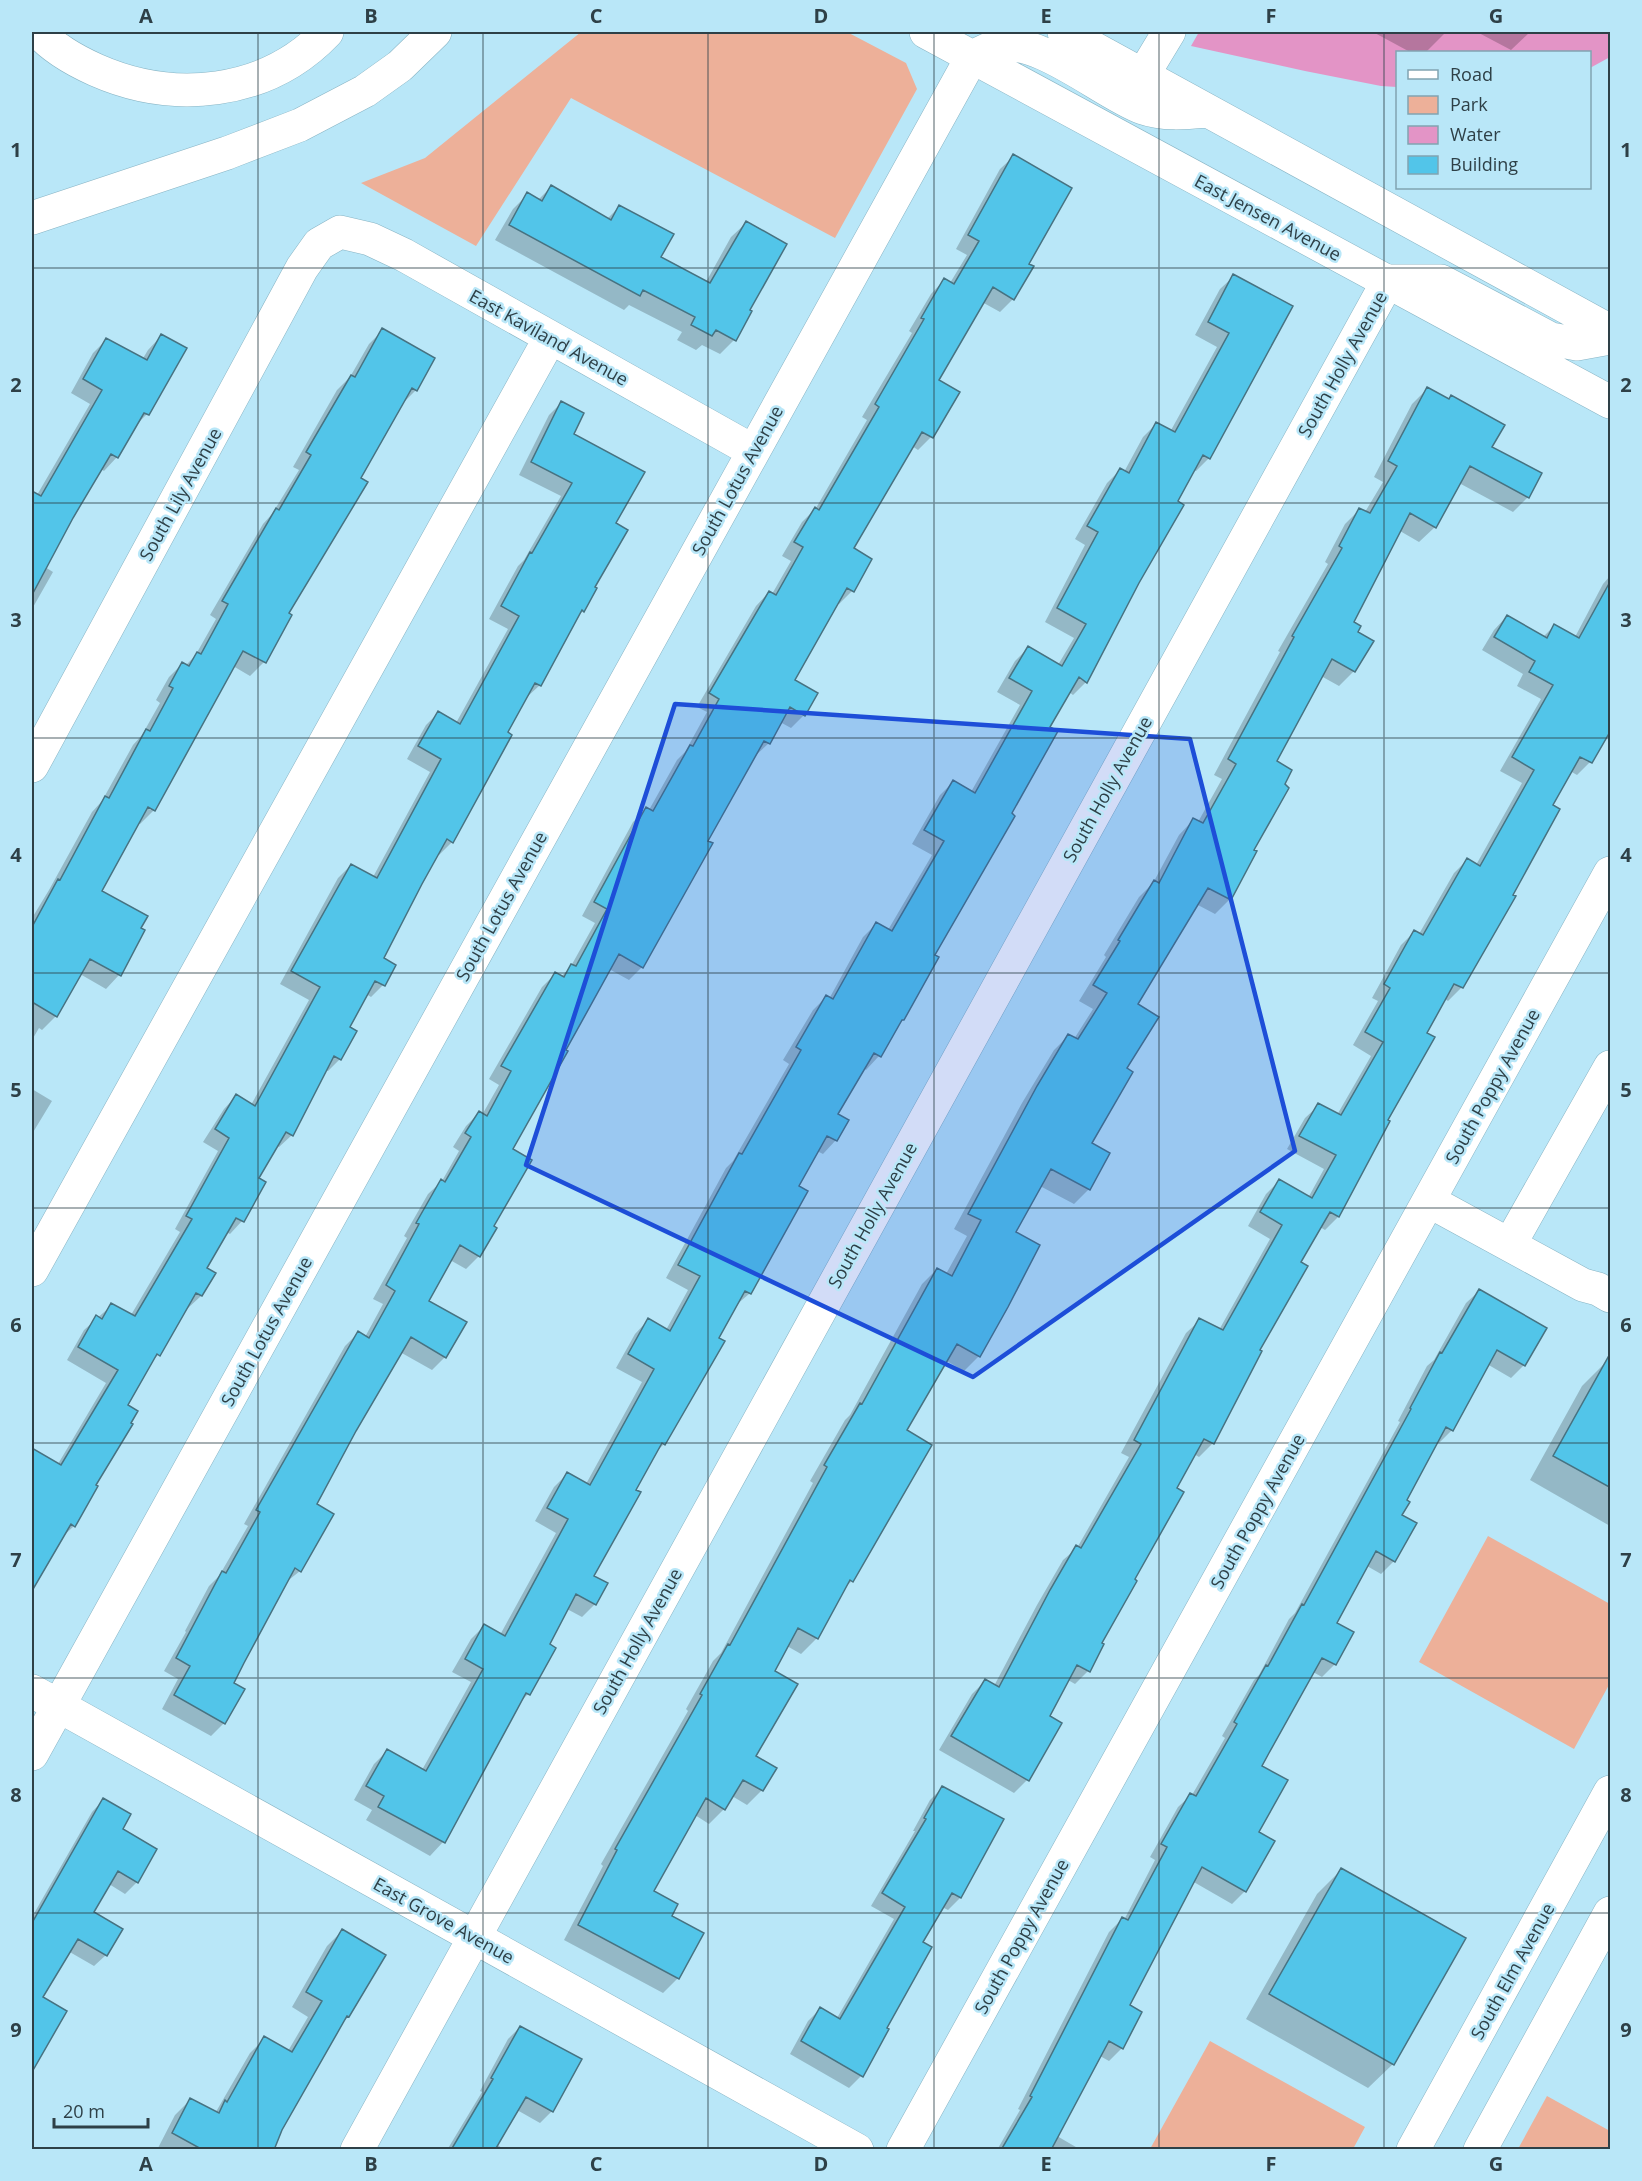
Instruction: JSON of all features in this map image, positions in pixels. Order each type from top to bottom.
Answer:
[{"type":"main road","points":[[39,32],[79,62],[118,79],[151,88],[183,91],[217,89],[259,77],[292,59],[327,32]]},
{"type":"main road","points":[[32,218],[227,153],[300,125],[365,91],[400,66],[435,32]]},
{"type":"main road","name":"East Jensen Avenue","points":[[926,32],[1611,402]]},
{"type":"main road","points":[[1064,32],[1611,331]]},
{"type":"main road","points":[[1143,75],[1169,32]]},
{"type":"main road","points":[[972,57],[998,46],[1017,45],[1048,56],[1143,108],[1176,114],[1208,110]]},
{"type":"main road","name":"South Lotus Avenue","points":[[32,1754],[45,1698],[753,451],[972,57]]},
{"type":"main road","name":"East Kaviland Avenue","points":[[340,232],[370,239],[404,255],[753,451]]},
{"type":"main road","name":"South Lily Avenue","points":[[32,766],[302,268],[320,244],[340,232]]},
{"type":"main road","points":[[1388,281],[1441,281],[1551,339],[1577,344],[1611,338]]},
{"type":"main road","name":"South Holly Avenue","points":[[357,2150],[1388,281]]},
{"type":"main road","points":[[32,1270],[550,338]]},
{"type":"main road","name":"South Poppy Avenue","points":[[903,2150],[1429,1201],[1600,919],[1611,873]]},
{"type":"main road","points":[[1510,1244],[1611,1067]]},
{"type":"main road","points":[[1429,1201],[1583,1285],[1606,1284]]},
{"type":"main road","name":"East Grove Avenue","points":[[45,1698],[857,2150]]},
{"type":"main road","name":"South Elm Avenue","points":[[1413,2150],[1611,1792]]},
{"type":"main road","points":[[1480,2150],[1611,1913]]},
{"type":"highlighted area","points":[[675,704],[1190,739],[1295,1151],[973,1377],[526,1165]]},
{"type":"green space","points":[[581,32],[847,32],[906,63],[917,89],[835,238],[571,98],[476,246],[361,183],[425,158]]},
{"type":"green space","points":[[1488,1536],[1610,1604],[1610,1683],[1574,1749],[1419,1662]]},
{"type":"green space","points":[[1210,2041],[1365,2127],[1353,2149],[1150,2149]]},
{"type":"green space","points":[[1547,2096],[1610,2131],[1610,2149],[1518,2149]]},
{"type":"water","points":[[1199,32],[1610,32],[1610,57],[1591,67],[1591,51],[1396,51],[1396,87],[1305,71],[1191,46]]},
{"type":"building","points":[[1013,154],[1072,188],[1029,264],[1034,266],[1014,300],[993,287],[939,380],[960,392],[933,438],[922,432],[854,548],[872,559],[854,592],[847,588],[795,680],[818,693],[805,716],[790,707],[770,744],[764,741],[708,841],[713,843],[643,968],[619,954],[513,1149],[532,1160],[494,1226],[497,1228],[480,1257],[460,1245],[429,1301],[467,1322],[446,1358],[411,1337],[356,1431],[317,1504],[334,1514],[301,1572],[295,1568],[244,1663],[234,1683],[245,1689],[225,1724],[174,1695],[190,1666],[176,1658],[222,1571],[226,1573],[260,1512],[256,1510],[358,1331],[369,1338],[395,1291],[386,1285],[419,1224],[416,1223],[441,1179],[445,1182],[471,1137],[465,1133],[479,1111],[487,1116],[511,1071],[501,1066],[555,972],[564,977],[571,964],[576,966],[607,909],[594,902],[646,807],[653,811],[690,745],[693,746],[719,699],[709,693],[769,591],[776,595],[803,547],[794,542],[815,507],[819,510],[879,407],[875,404],[924,319],[921,318],[944,278],[954,284],[979,241],[968,235]]},
{"type":"building","points":[[551,185],[611,220],[619,205],[674,234],[661,257],[710,283],[746,221],[787,244],[750,310],[752,311],[736,341],[716,330],[712,336],[691,325],[695,317],[643,290],[640,296],[509,225],[527,192],[542,201]]},
{"type":"building","points":[[1233,274],[1293,306],[1210,459],[1203,455],[1178,501],[1184,505],[1139,583],[1087,683],[1079,677],[1050,727],[1058,731],[1012,813],[1015,816],[935,955],[939,957],[904,1020],[881,1057],[874,1053],[838,1114],[849,1120],[837,1141],[827,1136],[799,1186],[808,1191],[751,1294],[745,1291],[719,1338],[725,1341],[665,1445],[662,1443],[636,1490],[641,1492],[594,1576],[608,1583],[596,1605],[576,1594],[550,1644],[556,1648],[530,1695],[526,1693],[445,1843],[378,1807],[384,1796],[366,1786],[387,1749],[426,1771],[483,1669],[465,1659],[484,1624],[505,1636],[568,1519],[547,1508],[567,1472],[590,1485],[654,1369],[628,1354],[648,1318],[670,1331],[700,1276],[678,1265],[739,1153],[742,1154],[801,1050],[796,1047],[826,995],[833,999],[876,922],[892,931],[944,841],[924,830],[953,780],[975,793],[1032,691],[1009,678],[1028,646],[1062,666],[1086,624],[1057,608],[1098,532],[1087,526],[1120,468],[1129,473],[1156,422],[1175,432],[1229,333],[1208,322]]},
{"type":"building","points":[[382,328],[435,358],[417,391],[412,388],[361,478],[368,482],[289,613],[292,615],[266,663],[243,651],[155,811],[148,807],[102,891],[148,916],[141,928],[145,930],[121,976],[90,959],[57,1017],[32,1002],[32,927],[105,796],[109,798],[146,729],[150,731],[173,688],[169,686],[182,662],[189,666],[197,652],[201,654],[228,604],[222,601],[276,508],[279,510],[311,455],[306,452],[351,375],[355,377]]},
{"type":"building","points":[[161,334],[187,348],[149,415],[144,413],[118,458],[111,454],[73,518],[32,595],[32,491],[41,496],[102,390],[83,379],[106,338],[147,360]]},
{"type":"building","points":[[1427,387],[1449,399],[1451,395],[1505,425],[1492,447],[1542,473],[1529,498],[1470,466],[1436,528],[1410,513],[1354,622],[1361,626],[1358,632],[1374,641],[1355,672],[1332,659],[1277,761],[1292,770],[1285,784],[1289,788],[1254,850],[1257,851],[1231,900],[1208,888],[1138,1004],[1159,1017],[1127,1068],[1133,1072],[1092,1143],[1110,1153],[1090,1190],[1051,1169],[1016,1232],[1040,1245],[1008,1307],[980,1357],[957,1344],[907,1430],[932,1445],[853,1582],[850,1580],[818,1639],[798,1628],[775,1671],[798,1684],[756,1756],[777,1768],[763,1791],[743,1780],[725,1810],[706,1798],[654,1891],[678,1904],[672,1916],[704,1933],[679,1979],[578,1925],[617,1850],[615,1849],[827,1467],[824,1465],[860,1403],[862,1404],[937,1268],[952,1276],[981,1220],[968,1214],[1037,1086],[1068,1034],[1078,1039],[1107,993],[1093,985],[1120,941],[1118,940],[1154,880],[1159,883],[1193,818],[1203,823],[1236,764],[1228,759],[1294,637],[1292,636],[1342,548],[1339,546],[1359,508],[1370,513],[1397,466],[1388,461]]},
{"type":"building","points":[[561,401],[584,413],[574,434],[645,472],[616,523],[628,530],[541,686],[535,683],[508,732],[512,735],[453,843],[447,839],[422,884],[384,958],[396,965],[385,986],[375,981],[350,1027],[357,1031],[341,1060],[334,1056],[293,1136],[286,1132],[259,1178],[266,1182],[244,1222],[236,1218],[207,1268],[216,1273],[202,1296],[196,1293],[160,1356],[157,1354],[128,1405],[138,1411],[131,1423],[133,1424],[96,1485],[98,1486],[75,1527],[71,1524],[32,1591],[32,1448],[61,1465],[118,1370],[78,1347],[96,1315],[102,1319],[111,1303],[135,1316],[192,1219],[186,1216],[229,1138],[215,1129],[236,1094],[255,1106],[320,987],[291,971],[351,864],[377,878],[441,759],[418,746],[438,711],[460,724],[519,616],[501,606],[530,552],[532,553],[572,483],[531,462]]},
{"type":"building","points":[[1611,580],[1611,730],[1592,763],[1580,757],[1553,805],[1560,809],[1513,895],[1516,896],[1463,988],[1454,984],[1427,1033],[1435,1037],[1388,1120],[1390,1121],[1339,1217],[1330,1212],[1301,1262],[1308,1266],[1260,1350],[1262,1351],[1214,1444],[1204,1439],[1177,1488],[1184,1492],[1135,1579],[1137,1581],[1102,1643],[1104,1644],[1090,1672],[1077,1665],[1050,1716],[1062,1723],[1029,1781],[951,1736],[985,1679],[999,1687],[1076,1545],[1081,1548],[1141,1444],[1134,1440],[1199,1318],[1223,1330],[1282,1225],[1260,1212],[1279,1179],[1312,1198],[1336,1155],[1299,1136],[1318,1103],[1341,1115],[1383,1042],[1365,1032],[1390,988],[1384,984],[1414,930],[1423,935],[1467,858],[1480,866],[1534,770],[1512,757],[1553,685],[1529,672],[1535,661],[1494,637],[1507,615],[1547,638],[1554,624],[1579,638]]},
{"type":"building","points":[[1479,1289],[1547,1328],[1525,1366],[1497,1350],[1453,1431],[1446,1427],[1407,1500],[1410,1502],[1402,1515],[1417,1523],[1395,1562],[1376,1551],[1337,1623],[1354,1632],[1336,1665],[1322,1658],[1262,1766],[1288,1780],[1259,1832],[1275,1841],[1246,1892],[1202,1867],[1130,2005],[1142,2012],[1123,2049],[1109,2041],[1051,2150],[1001,2150],[1032,2097],[1030,2096],[1122,1917],[1128,1920],[1167,1847],[1161,1844],[1190,1793],[1196,1796],[1237,1724],[1234,1722],[1266,1665],[1268,1666],[1302,1604],[1304,1605],[1440,1352],[1442,1353]]},
{"type":"building","points":[[1611,1352],[1611,1488],[1553,1456]]},
{"type":"building","points":[[942,1786],[1004,1819],[961,1898],[952,1893],[923,1942],[932,1947],[863,2077],[801,2041],[820,2007],[840,2019],[905,1907],[882,1893],[926,1819],[924,1818]]},
{"type":"building","points":[[103,1798],[131,1814],[123,1829],[157,1849],[138,1883],[118,1871],[94,1912],[123,1929],[107,1956],[78,1939],[43,1997],[67,2011],[32,2072],[32,1923]]},
{"type":"building","points":[[1341,1868],[1466,1938],[1394,2065],[1269,1994]]},
{"type":"building","points":[[342,1929],[386,1955],[349,2017],[347,2016],[282,2130],[274,2150],[203,2150],[172,2133],[190,2098],[219,2113],[264,2036],[292,2052],[322,2001],[306,1992]]},
{"type":"building","points":[[520,2026],[582,2059],[553,2112],[526,2097],[495,2150],[451,2150],[493,2079],[491,2078]]}]
